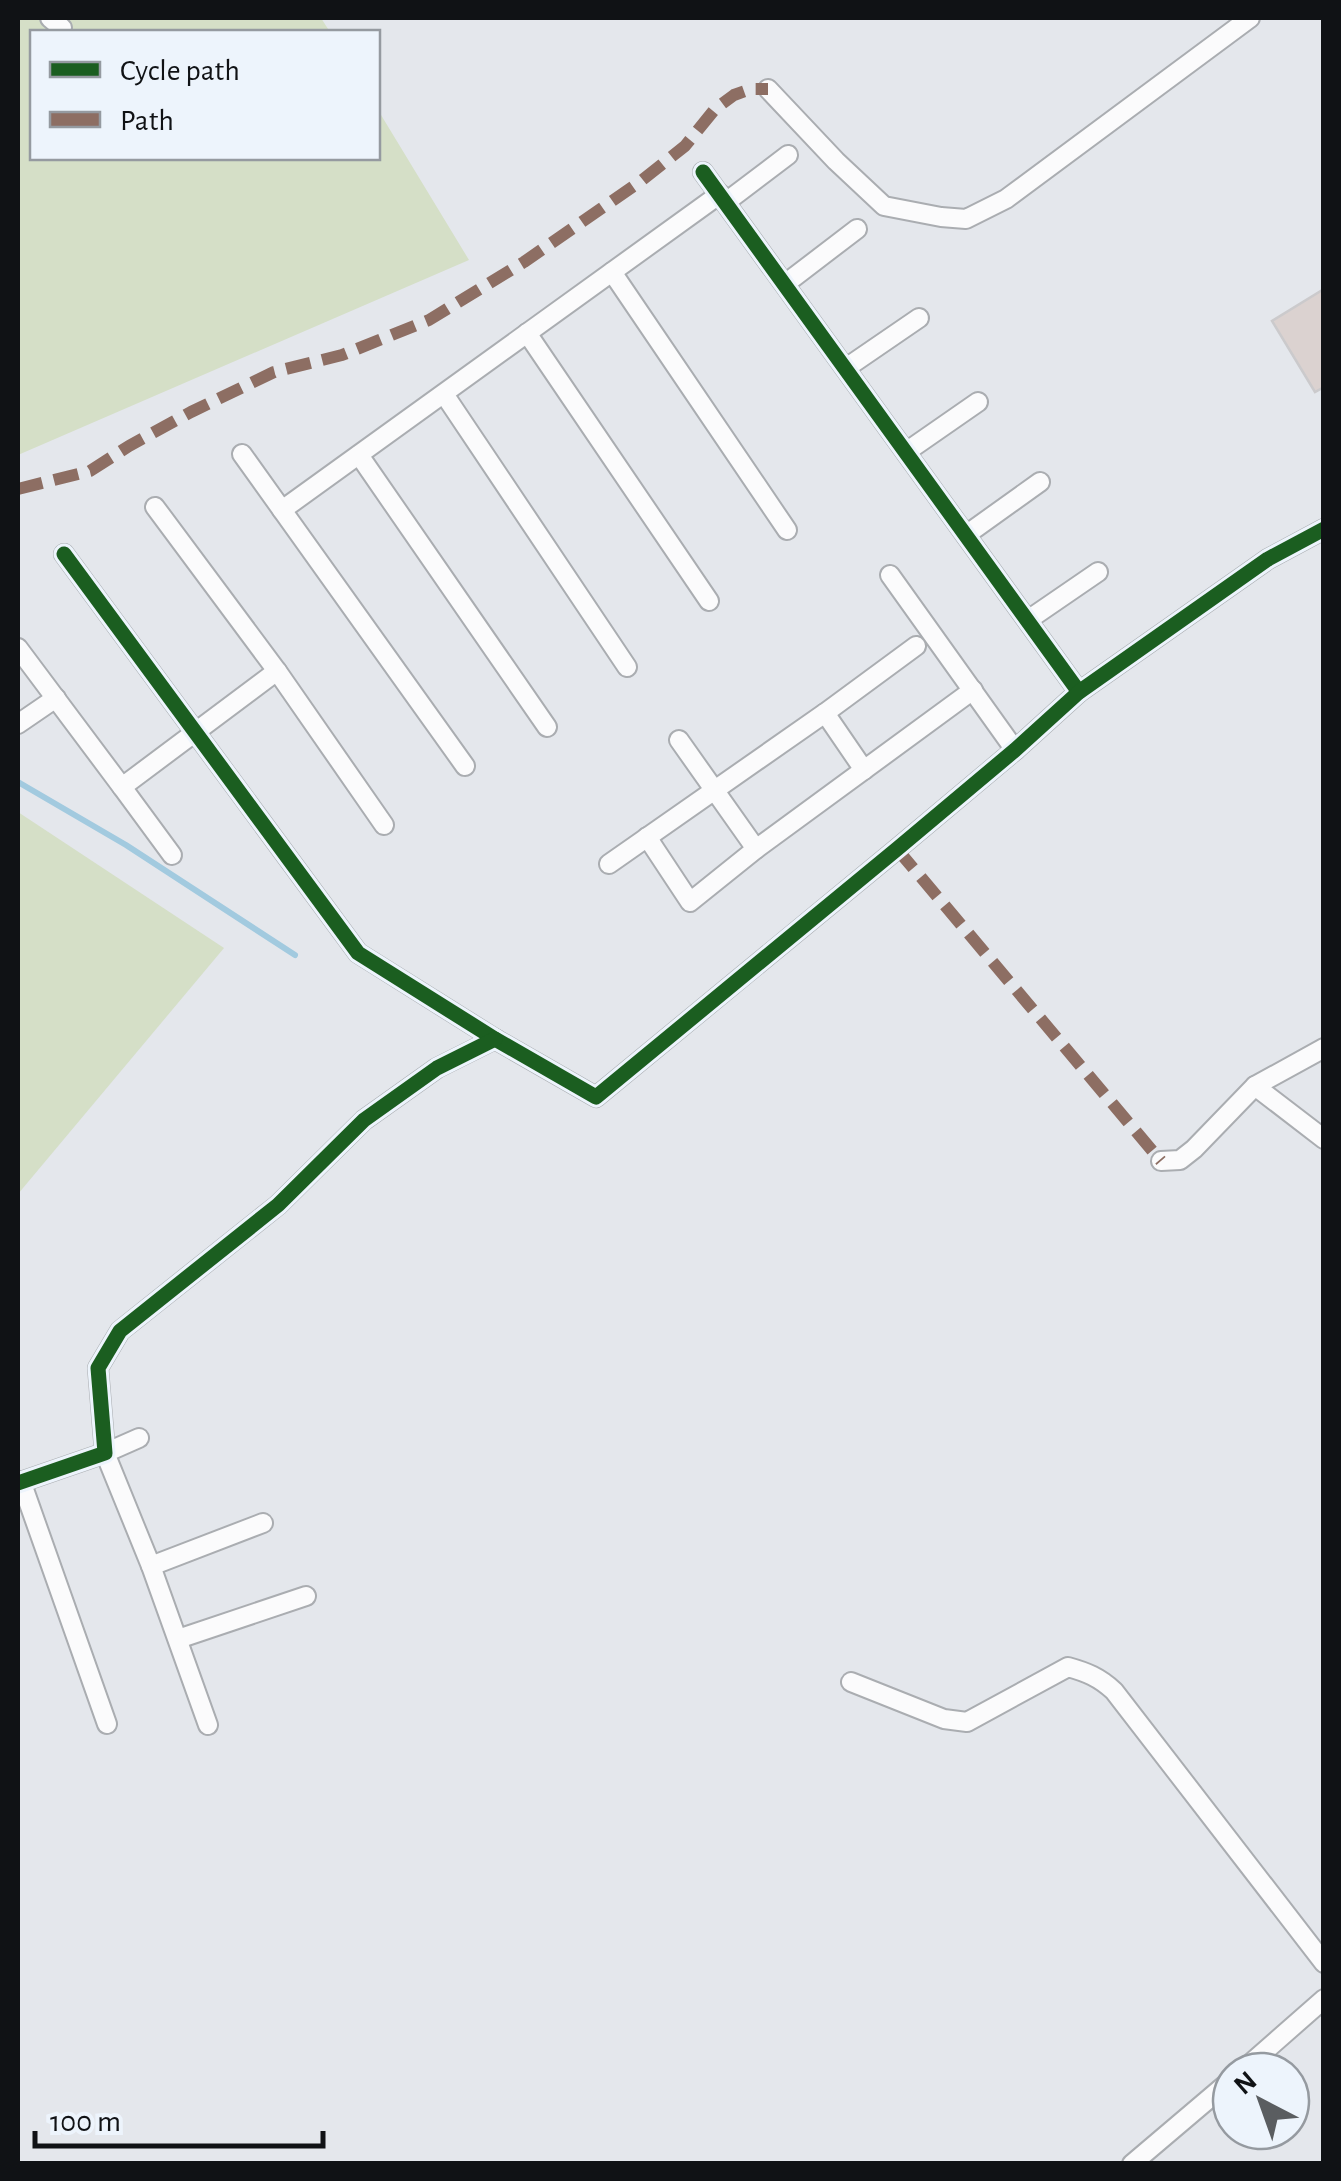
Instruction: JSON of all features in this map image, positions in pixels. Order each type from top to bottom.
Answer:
[{"type":"street","points":[[768,89],[884,206],[966,218],[1006,200],[1250,18]]},
{"type":"street","points":[[282,510],[612,272],[788,156]]},
{"type":"street","points":[[704,172],[1080,692]]},
{"type":"street","points":[[785,284],[857,229]]},
{"type":"street","points":[[612,272],[787,530]]},
{"type":"street","points":[[846,368],[920,318]]},
{"type":"street","points":[[528,333],[709,600]]},
{"type":"street","points":[[444,394],[627,667]]},
{"type":"street","points":[[906,452],[978,402]]},
{"type":"street","points":[[242,454],[466,766]]},
{"type":"street","points":[[359,455],[547,727]]},
{"type":"street","points":[[966,535],[1040,482]]},
{"type":"street","points":[[154,507],[277,671],[384,825]]},
{"type":"street","points":[[64,554],[358,953],[596,1098],[1080,692],[1268,559],[1324,529]]},
{"type":"street","points":[[1028,620],[1098,572]]},
{"type":"street","points":[[890,575],[1015,750]]},
{"type":"street","points":[[609,864],[916,646]]},
{"type":"street","points":[[18,648],[172,855]]},
{"type":"street","points":[[122,787],[277,671]]},
{"type":"street","points":[[647,837],[690,902],[972,690]]},
{"type":"street","points":[[18,724],[56,698]]},
{"type":"street","points":[[825,713],[864,770]]},
{"type":"street","points":[[679,740],[756,850]]},
{"type":"street","points":[[208,1725],[152,1566],[105,1453],[98,1368],[120,1331],[278,1204],[364,1120],[437,1068],[494,1039]]},
{"type":"street","points":[[1161,1161],[1180,1160],[1255,1086],[1324,1048]]},
{"type":"street","points":[[1255,1086],[1324,1139]]},
{"type":"street","points":[[107,1724],[20,1482],[139,1438]]},
{"type":"street","points":[[152,1566],[263,1523]]},
{"type":"street","points":[[178,1639],[306,1596]]},
{"type":"street","points":[[851,1682],[944,1719],[967,1722],[1068,1667],[1102,1680],[1114,1690],[1324,1963]]},
{"type":"street","points":[[1265,2051],[1324,1999]]},
{"type":"street","points":[[1132,2164],[1211,2097]]},
{"type":"green space","points":[[18,18],[321,18],[329,30],[30,30],[30,160],[380,160],[380,113],[469,260],[18,455]]},
{"type":"green space","points":[[18,812],[224,948],[18,1194]]},
{"type":"building","points":[[1324,289],[1324,387],[1315,392],[1272,321]]},
{"type":"waterway","points":[[18,782],[126,845],[295,955]]},
{"type":"marked path","points":[[18,489],[90,471],[191,412],[274,372],[342,355],[429,320],[524,262],[641,181],[685,146],[715,109],[734,95],[768,89]]},
{"type":"marked path","points":[[897,849],[1161,1161]]},
{"type":"cycle path","points":[[703,172],[1079,692]]},
{"type":"cycle path","points":[[64,554],[358,953],[596,1097],[897,849],[1079,692],[1268,559],[1324,529]]},
{"type":"cycle path","points":[[18,1483],[105,1453],[98,1368],[120,1331],[278,1205],[364,1120],[437,1068],[495,1039]]}]
